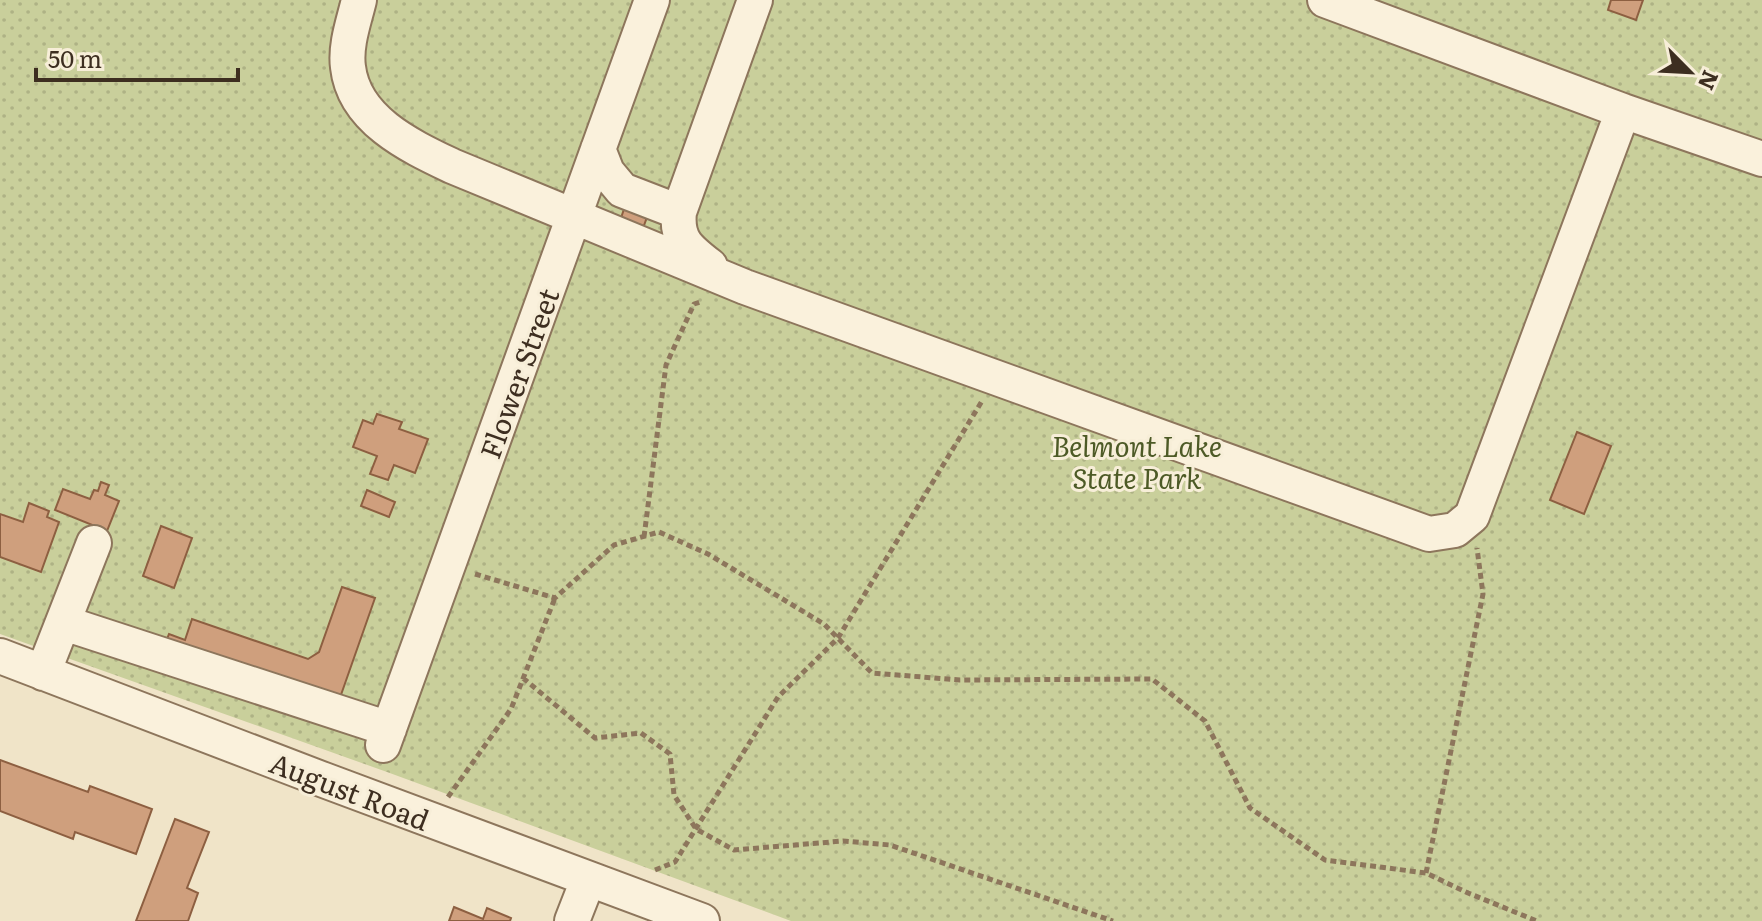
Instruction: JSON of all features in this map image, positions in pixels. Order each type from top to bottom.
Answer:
[{"type":"street","points":[[359,0],[351,32],[348,68],[360,101],[376,120],[410,145],[452,166],[739,285],[1429,534],[1455,530],[1472,516],[1623,111]]},
{"type":"street","name":"Flower Street","points":[[64,623],[386,737],[652,0]]},
{"type":"street","points":[[739,285],[684,244],[677,229],[679,212],[755,0]]},
{"type":"street","points":[[1325,0],[1623,111],[1762,159]]},
{"type":"street","points":[[598,149],[607,172],[622,190],[679,212]]},
{"type":"street","points":[[43,673],[94,543]]},
{"type":"street","name":"August Road","points":[[0,656],[702,921]]},
{"type":"street","points":[[572,921],[588,880]]},
{"type":"path","points":[[644,537],[666,365],[694,304],[739,285]]},
{"type":"path","points":[[647,874],[675,862],[778,697],[838,638],[995,379]]},
{"type":"path","points":[[1426,873],[1483,594],[1472,516]]},
{"type":"path","points":[[441,808],[511,709],[555,598],[614,545],[659,532],[708,554],[824,624],[872,673],[960,680],[1152,679],[1205,721],[1250,808],[1325,860],[1426,873],[1537,921]]},
{"type":"path","points":[[448,566],[555,598]]},
{"type":"path","points":[[523,678],[595,738],[641,733],[670,754],[674,795],[696,829],[734,850],[843,841],[890,845],[1113,921]]},
{"type":"green space","name":"Belmont Lake State Park","points":[[0,0],[1762,0],[1762,921],[791,921],[0,634]]},
{"type":"building","points":[[1611,0],[1643,0],[1636,20],[1608,10]]},
{"type":"building","points":[[624,209],[647,217],[642,231],[619,224]]},
{"type":"building","points":[[377,414],[402,422],[399,429],[428,439],[415,473],[394,465],[388,480],[370,474],[377,456],[353,447],[363,420],[373,424]]},
{"type":"building","points":[[1577,432],[1611,446],[1584,514],[1550,500]]},
{"type":"building","points":[[101,482],[109,485],[105,495],[119,501],[107,531],[55,510],[63,489],[90,499]]},
{"type":"building","points":[[367,490],[395,502],[389,517],[361,506]]},
{"type":"building","points":[[29,503],[49,511],[47,517],[59,522],[41,572],[0,557],[0,514],[23,522]]},
{"type":"building","points":[[161,526],[192,538],[174,588],[143,576]]},
{"type":"building","points":[[342,587],[375,598],[336,709],[163,649],[169,634],[185,640],[192,619],[308,659],[319,652]]},
{"type":"building","points":[[0,760],[88,792],[90,786],[152,809],[136,854],[75,832],[73,839],[0,811]]},
{"type":"building","points":[[175,819],[209,832],[187,888],[198,893],[188,921],[136,921]]},
{"type":"building","points":[[454,907],[483,919],[487,908],[511,918],[510,921],[449,921]]}]
